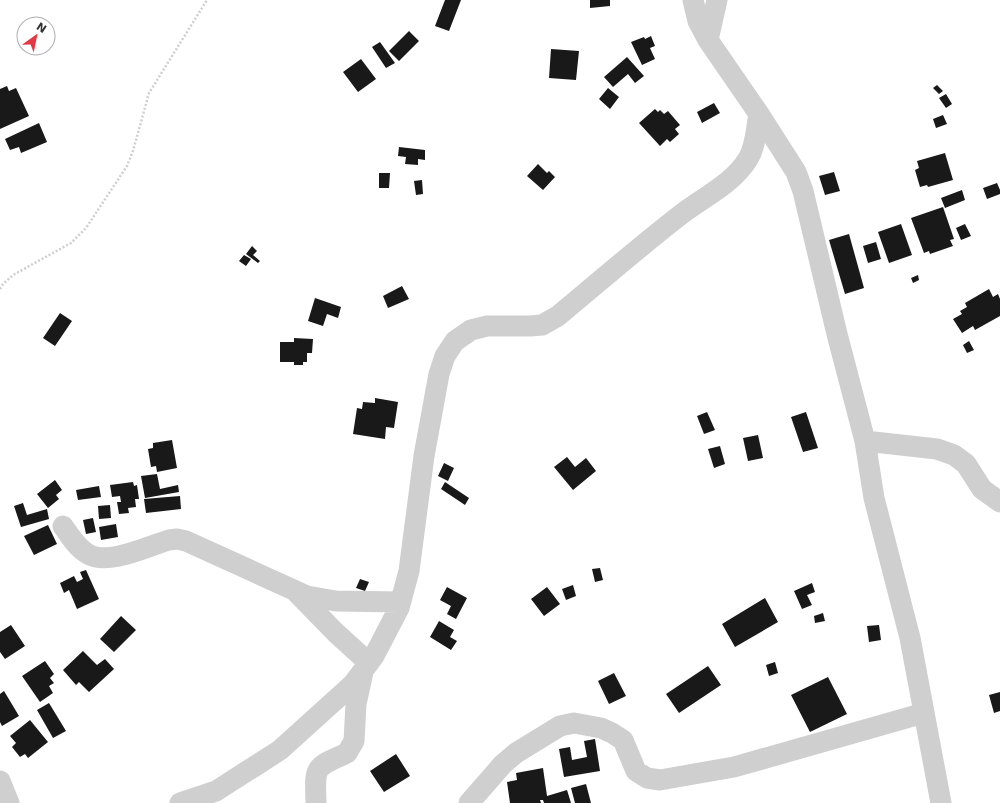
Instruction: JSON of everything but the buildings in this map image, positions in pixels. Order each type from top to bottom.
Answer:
[{"type":"street","points":[[693,0],[698,21],[708,40],[759,114],[796,172],[803,191],[837,334],[865,441],[874,498],[910,638],[941,803]]},
{"type":"street","points":[[708,40],[717,0]]},
{"type":"street","points":[[180,803],[216,791],[280,750],[353,684],[378,649],[399,608],[409,571],[424,456],[439,374],[445,356],[455,341],[471,330],[487,326],[542,325],[558,316],[684,213],[717,190],[738,172],[753,148],[759,114]]},
{"type":"street","points":[[865,441],[938,449],[954,454],[966,464],[982,489],[1000,502]]},
{"type":"street","points":[[63,526],[79,547],[87,554],[95,557],[115,557],[169,540],[177,539],[186,541],[307,596],[336,601],[400,602]]},
{"type":"street","points":[[294,590],[336,633],[366,667]]},
{"type":"street","points":[[316,803],[317,771],[326,762],[348,754],[354,741],[356,704],[366,667]]},
{"type":"street","points":[[469,803],[503,764],[516,753],[560,726],[574,723],[601,728],[624,740],[636,771],[647,778],[660,780],[734,767],[924,713]]},
{"type":"street","points":[[0,781],[9,803]]},
{"type":"path","points":[[0,289],[3,284],[13,275],[71,243],[86,228],[127,166],[133,151],[149,93],[207,0]]}]
